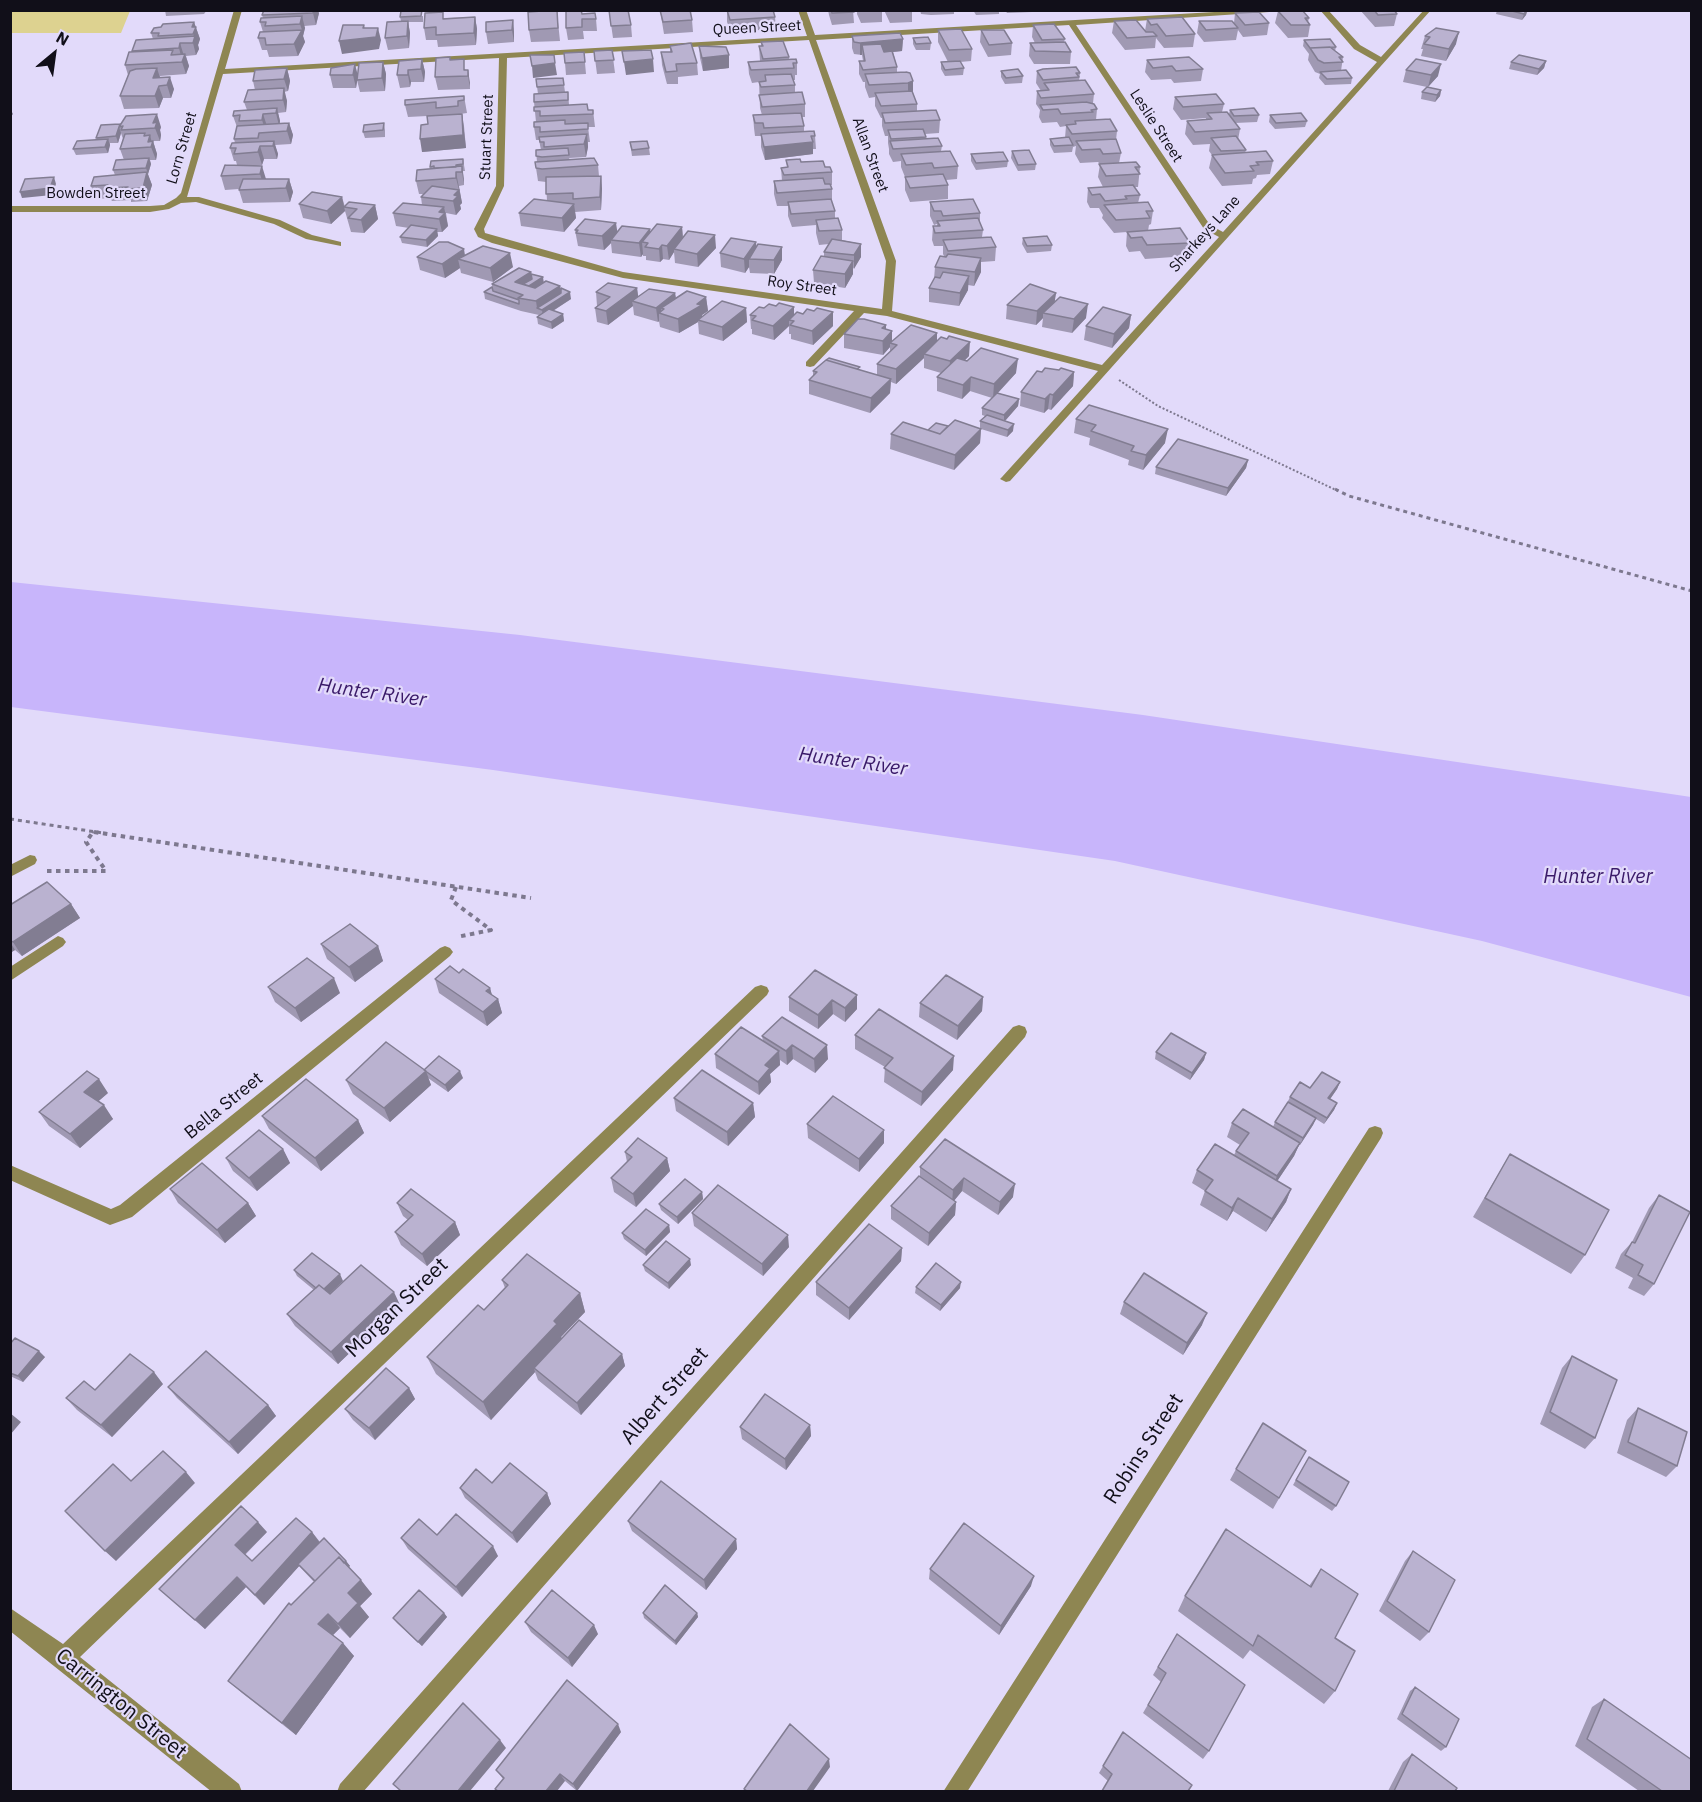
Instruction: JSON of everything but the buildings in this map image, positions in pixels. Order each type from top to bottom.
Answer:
[{"type":"street","name":"Lorn Street","points":[[179,200],[185,194],[238,10]]},
{"type":"street","name":"Allan Street","points":[[802,10],[891,261],[887,313]]},
{"type":"street","name":"Queen Street","points":[[220,72],[1296,10]]},
{"type":"street","points":[[1323,10],[1357,47],[1382,61]]},
{"type":"street","name":"Sharkeys Lane","points":[[1006,478],[1428,10]]},
{"type":"street","name":"Leslie Street","points":[[1072,24],[1207,227],[1224,236]]},
{"type":"street","name":"Stuart Street","points":[[495,241],[481,235],[479,229],[500,186],[503,56]]},
{"type":"street","name":"Lorn Street","points":[[179,200],[212,203],[338,244]]},
{"type":"street","name":"Bowden Street","points":[[10,209],[150,209],[166,207],[179,200]]},
{"type":"street","name":"Roy Street","points":[[495,241],[623,275],[887,313],[1104,369]]},
{"type":"street","points":[[810,364],[862,309]]},
{"type":"street","points":[[10,872],[30,860]]},
{"type":"street","points":[[10,975],[58,942]]},
{"type":"street","name":"Bella Street","points":[[10,1172],[110,1216],[126,1211],[445,952]]},
{"type":"street","name":"Morgan Street","points":[[64,1658],[761,991]]},
{"type":"street","name":"Albert Street","points":[[348,1791],[1019,1032]]},
{"type":"street","name":"Robins Street","points":[[954,1791],[1376,1133]]},
{"type":"street","name":"Carrington Street","points":[[10,1618],[231,1791]]},
{"type":"path","points":[[1104,369],[1158,406],[1349,496],[1692,591]]},
{"type":"path","points":[[10,819],[531,898]]},
{"type":"path","points":[[30,860],[39,870],[106,871],[86,842],[93,831]]},
{"type":"path","points":[[445,952],[432,942],[491,930],[451,900],[456,886]]},
{"type":"shaded area","points":[[11,10],[130,11],[121,33],[11,33]]},
{"type":"water","name":"Hunter River","points":[[11,582],[520,635],[1143,715],[1691,797],[1691,997],[1482,941],[1115,861],[493,770],[11,707]]}]
